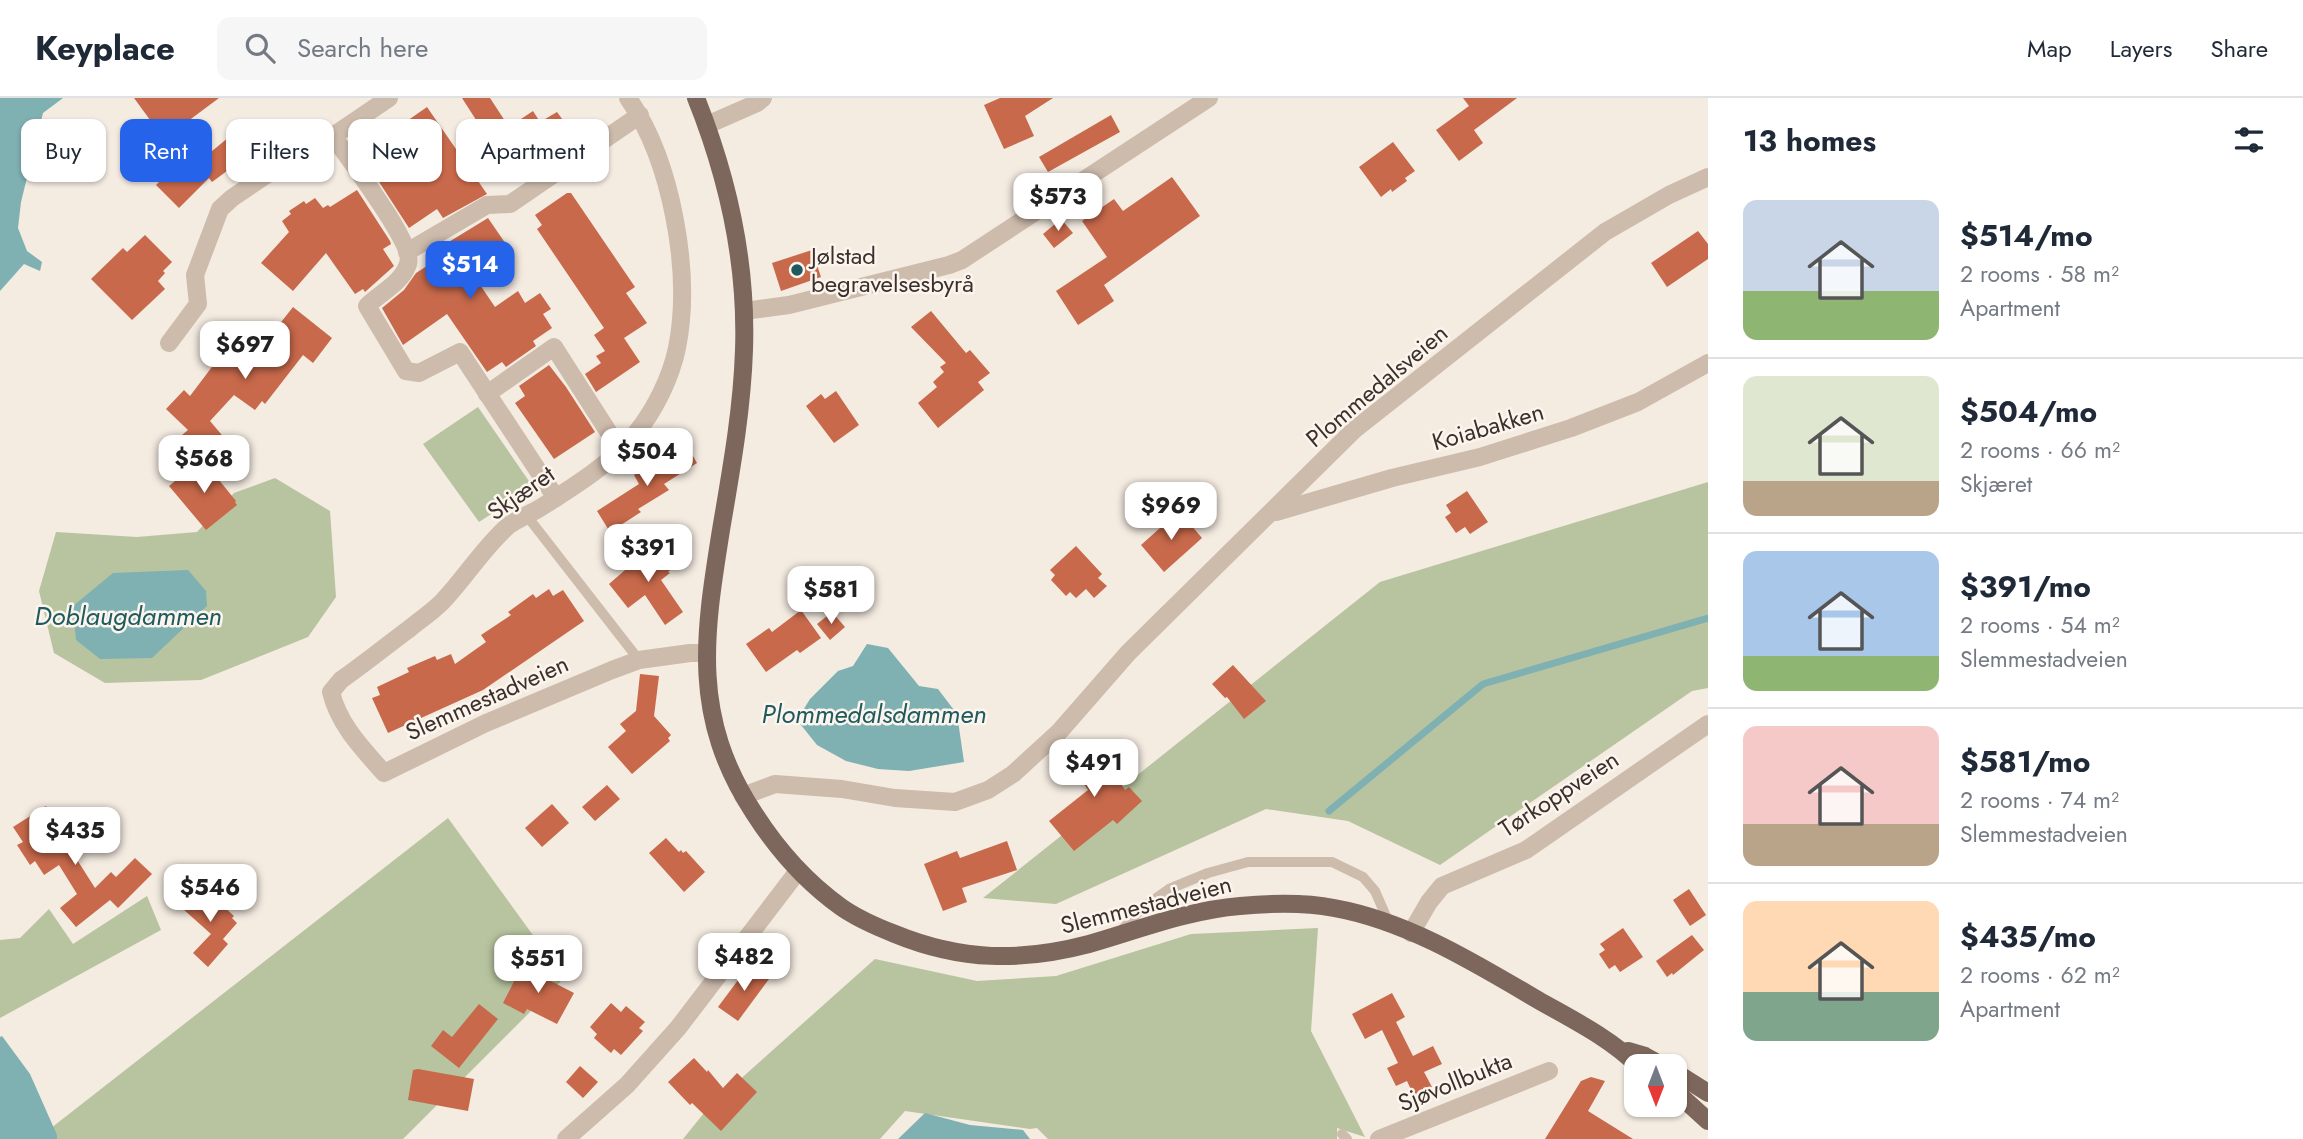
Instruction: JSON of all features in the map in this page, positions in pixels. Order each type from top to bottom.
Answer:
[{"type":"main road","name":"Slemmestadveien","points":[[696,98],[723,177],[733,219],[744,311],[740,402],[709,606],[706,653],[711,711],[722,749],[743,796],[766,832],[798,871],[845,910],[880,928],[918,944],[987,957],[1019,957],[1055,952],[1220,908],[1270,904],[1336,908],[1389,924],[1429,940],[1503,979],[1626,1054]]},
{"type":"main road","name":"Slemmestadveien","points":[[1621,1049],[1637,1054]]},
{"type":"main road","points":[[1687,1080],[1708,1093]]},
{"type":"main road","points":[[1687,1102],[1708,1121]]},
{"type":"street","points":[[334,135],[389,98]]},
{"type":"street","name":"Skjæret","points":[[331,692],[341,680],[441,603],[509,525],[556,498],[620,450],[636,434],[665,384],[677,349],[680,322],[680,276],[674,215],[650,136],[628,98]]},
{"type":"street","points":[[706,125],[763,98]]},
{"type":"street","points":[[744,311],[800,303],[961,260],[1209,98]]},
{"type":"street","points":[[407,252],[486,205],[510,204],[640,115]]},
{"type":"street","points":[[334,137],[400,234],[407,252],[409,262],[400,278],[367,306],[406,371],[419,373],[460,352],[556,498]]},
{"type":"street","name":"Plommedalsveien","points":[[743,796],[775,784],[842,789],[941,803],[968,799],[1013,774],[1059,732],[1128,653],[1354,430],[1605,232],[1669,195],[1708,177]]},
{"type":"street","points":[[169,343],[198,304],[195,275],[219,209],[256,182]]},
{"type":"street","points":[[487,394],[554,347],[620,450]]},
{"type":"street","name":"Koiabakken","points":[[1272,512],[1392,478],[1480,457],[1572,428],[1638,402],[1708,363]]},
{"type":"street","name":"Slemmestadveien","points":[[331,692],[335,711],[353,738],[384,773],[536,700],[639,660],[706,653]]},
{"type":"street","name":"Tørkoppveien","points":[[1411,933],[1442,886],[1525,850],[1708,724]]},
{"type":"street","points":[[566,1139],[627,1085],[678,1028],[798,871]]},
{"type":"street","name":"Sjøvollbukta","points":[[1379,1139],[1549,1071]]},
{"type":"lane","points":[[527,516],[639,660]]},
{"type":"lane","points":[[1116,936],[1142,908],[1169,889],[1208,873],[1248,862],[1332,862],[1363,877],[1375,891],[1389,924]]},
{"type":"green space","points":[[478,407],[533,487],[479,522],[423,444]]},
{"type":"green space","points":[[275,478],[330,511],[336,597],[308,637],[201,680],[105,683],[54,653],[39,591],[56,532],[137,537],[197,532],[234,493]]},
{"type":"green space","points":[[1708,482],[1708,688],[1692,691],[1440,865],[1348,821],[1266,809],[1056,904],[983,898],[1380,582]]},
{"type":"green space","points":[[448,818],[564,978],[403,1139],[37,1139]]},
{"type":"green space","points":[[147,896],[161,930],[0,1018],[0,940],[20,938],[49,909],[73,944]]},
{"type":"green space","points":[[1318,928],[1311,1031],[1365,1137],[1337,1128],[1337,1139],[1048,1139],[1037,1128],[905,1111],[880,1139],[683,1139],[708,1108],[875,959],[977,981],[1056,976],[1191,934]]},
{"type":"water","points":[[0,98],[63,98],[43,113],[42,119],[21,119],[21,182],[26,182],[18,228],[27,251],[42,262],[40,271],[24,264],[0,291]]},
{"type":"water","name":"Doblaugdammen","points":[[188,570],[206,591],[207,606],[152,658],[100,659],[76,640],[73,606],[113,573]]},
{"type":"water","name":"Plommedalsdammen","points":[[867,644],[888,648],[919,686],[938,689],[957,714],[964,762],[909,771],[878,769],[846,761],[817,745],[797,720],[810,699],[838,671],[853,666]]},
{"type":"water","points":[[2,1036],[30,1074],[57,1139],[0,1139]]},
{"type":"water","points":[[925,1113],[970,1125],[1023,1130],[1030,1139],[898,1139]]},
{"type":"building","points":[[134,98],[219,98],[191,119],[149,119]]},
{"type":"building","points":[[462,98],[490,98],[504,119],[476,119]]},
{"type":"building","points":[[1000,98],[1053,98],[1025,116],[1034,136],[1004,149],[984,105]]},
{"type":"building","points":[[1463,98],[1517,98],[1474,130],[1483,143],[1459,161],[1436,130],[1469,106]]},
{"type":"building","points":[[427,107],[435,119],[410,119]]},
{"type":"building","points":[[533,111],[538,119],[521,119]]},
{"type":"building","points":[[557,112],[562,119],[545,119]]},
{"type":"building","points":[[1111,115],[1120,132],[1048,172],[1039,157]]},
{"type":"building","points":[[442,129],[456,149],[456,182],[479,182],[487,194],[443,218],[437,209],[409,228],[379,182],[442,182]]},
{"type":"building","points":[[226,139],[226,172],[212,182],[212,151]]},
{"type":"building","points":[[1393,142],[1415,171],[1405,178],[1407,181],[1381,197],[1359,167]]},
{"type":"building","points":[[1172,177],[1200,216],[1104,285],[1114,301],[1078,325],[1056,291],[1107,257],[1082,221],[1114,199],[1123,211]]},
{"type":"building","points":[[159,182],[205,182],[179,208],[156,185]]},
{"type":"building","points":[[357,190],[390,241],[391,244],[383,249],[394,266],[365,292],[363,289],[355,294],[326,253],[293,291],[261,263],[289,232],[282,221],[291,214],[289,211],[304,201],[306,204],[315,198],[323,208],[328,205],[330,207]]},
{"type":"building","points":[[571,193],[635,287],[626,293],[647,323],[624,338],[640,362],[596,392],[585,374],[601,363],[596,356],[605,351],[594,335],[604,328],[537,229],[542,225],[535,215]]},
{"type":"building","points":[[488,218],[510,250],[474,276],[495,307],[518,291],[525,303],[540,293],[551,309],[543,314],[552,328],[533,341],[536,346],[506,367],[502,362],[487,372],[447,314],[403,345],[382,308],[404,290],[416,273],[444,255],[439,248]]},
{"type":"building","points":[[1061,219],[1073,233],[1054,248],[1043,234]]},
{"type":"building","points":[[1698,231],[1708,244],[1708,259],[1667,287],[1651,263]]},
{"type":"building","points":[[145,235],[172,262],[158,281],[165,289],[132,320],[91,279],[123,248],[127,252]]},
{"type":"building","name":"Jølstad begravelsesbyrå","points":[[812,250],[821,277],[781,291],[772,263]]},
{"type":"building","points":[[293,307],[332,338],[313,363],[303,355],[265,404],[262,401],[255,410],[234,395],[210,421],[232,447],[208,466],[182,435],[188,430],[166,409],[184,390],[190,396],[224,351],[227,353],[237,340],[256,354]]},
{"type":"building","points":[[931,311],[966,353],[970,350],[990,373],[978,382],[984,390],[938,428],[918,403],[937,387],[933,382],[944,372],[940,367],[946,363],[911,327]]},
{"type":"building","points":[[549,365],[595,432],[554,459],[515,403],[525,396],[519,386]]},
{"type":"building","points":[[836,391],[859,425],[834,443],[806,406],[821,394],[825,399]]},
{"type":"building","points":[[686,444],[697,463],[664,484],[669,490],[638,509],[641,512],[610,532],[597,511],[639,484],[634,475]]},
{"type":"building","points":[[202,459],[237,505],[206,530],[169,486]]},
{"type":"building","points":[[1467,491],[1488,522],[1470,534],[1465,527],[1456,533],[1445,517],[1451,513],[1446,505]]},
{"type":"building","points":[[1179,511],[1202,538],[1164,572],[1141,545]]},
{"type":"building","points":[[653,542],[673,567],[661,580],[683,612],[665,625],[645,595],[628,608],[609,584]]},
{"type":"building","points":[[1076,546],[1102,574],[1098,578],[1107,586],[1094,598],[1086,589],[1076,598],[1070,592],[1066,596],[1051,580],[1055,575],[1050,570]]},
{"type":"building","points":[[549,589],[553,596],[563,590],[584,621],[483,690],[388,733],[372,698],[380,695],[377,687],[409,672],[407,668],[435,656],[437,660],[451,654],[455,664],[486,642],[481,635],[511,615],[508,612],[533,594],[536,598]]},
{"type":"building","points":[[801,610],[821,638],[800,653],[797,650],[766,672],[746,644],[769,628],[772,632]]},
{"type":"building","points":[[832,612],[845,627],[830,640],[817,624]]},
{"type":"building","points":[[1233,665],[1266,701],[1244,719],[1227,697],[1212,684]]},
{"type":"building","points":[[640,674],[659,676],[654,716],[671,735],[668,738],[670,741],[632,774],[608,747],[626,731],[620,724],[636,711]]},
{"type":"building","points":[[1094,742],[1125,790],[1129,787],[1142,801],[1117,824],[1113,820],[1074,851],[1049,821],[1088,790],[1067,759]]},
{"type":"building","points":[[607,785],[620,799],[595,821],[582,807]]},
{"type":"building","points":[[552,804],[569,823],[542,847],[525,828]]},
{"type":"building","points":[[46,806],[56,823],[60,821],[70,836],[67,838],[77,854],[74,855],[95,888],[111,872],[116,877],[135,858],[152,874],[118,908],[110,900],[76,927],[60,908],[77,894],[59,865],[44,875],[35,861],[30,865],[17,845],[23,842],[13,827]]},
{"type":"building","points":[[666,838],[679,852],[686,851],[705,872],[684,892],[649,853]]},
{"type":"building","points":[[1007,841],[1017,870],[962,888],[967,902],[943,911],[924,864],[957,851],[960,858]]},
{"type":"building","points":[[201,886],[234,916],[232,918],[237,923],[223,939],[228,944],[208,967],[193,953],[211,934],[183,909]]},
{"type":"building","points":[[1689,889],[1706,915],[1690,926],[1673,900]]},
{"type":"building","points":[[1623,928],[1643,957],[1620,972],[1615,965],[1609,969],[1599,954],[1605,950],[1600,944]]},
{"type":"building","points":[[1692,935],[1704,950],[1667,977],[1656,961]]},
{"type":"building","points":[[524,962],[545,973],[543,977],[574,993],[557,1024],[527,1009],[524,1014],[503,1003]]},
{"type":"building","points":[[750,964],[769,979],[738,1021],[718,1007]]},
{"type":"building","points":[[1392,993],[1405,1017],[1396,1022],[1413,1056],[1433,1046],[1442,1064],[1424,1072],[1432,1087],[1414,1096],[1407,1081],[1396,1086],[1387,1068],[1398,1063],[1382,1030],[1365,1039],[1352,1014]]},
{"type":"building","points":[[611,1003],[621,1012],[626,1006],[645,1022],[639,1028],[643,1031],[621,1055],[614,1049],[611,1053],[594,1038],[597,1034],[590,1027]]},
{"type":"building","points":[[479,1004],[498,1019],[459,1068],[431,1046],[443,1030],[452,1037]]},
{"type":"building","points":[[694,1058],[723,1088],[737,1073],[757,1092],[721,1131],[668,1082]]},
{"type":"building","points":[[580,1066],[598,1082],[583,1098],[566,1082]]},
{"type":"building","points":[[413,1070],[474,1079],[468,1111],[408,1100]]},
{"type":"building","points":[[1591,1077],[1605,1081],[1588,1111],[1633,1139],[1545,1139],[1581,1081]]},
{"type":"waterway","points":[[1329,811],[1483,684],[1708,618]]},
{"type":"place","name":"Jølstad begravelsesbyrå","points":[[797,270]]}]
